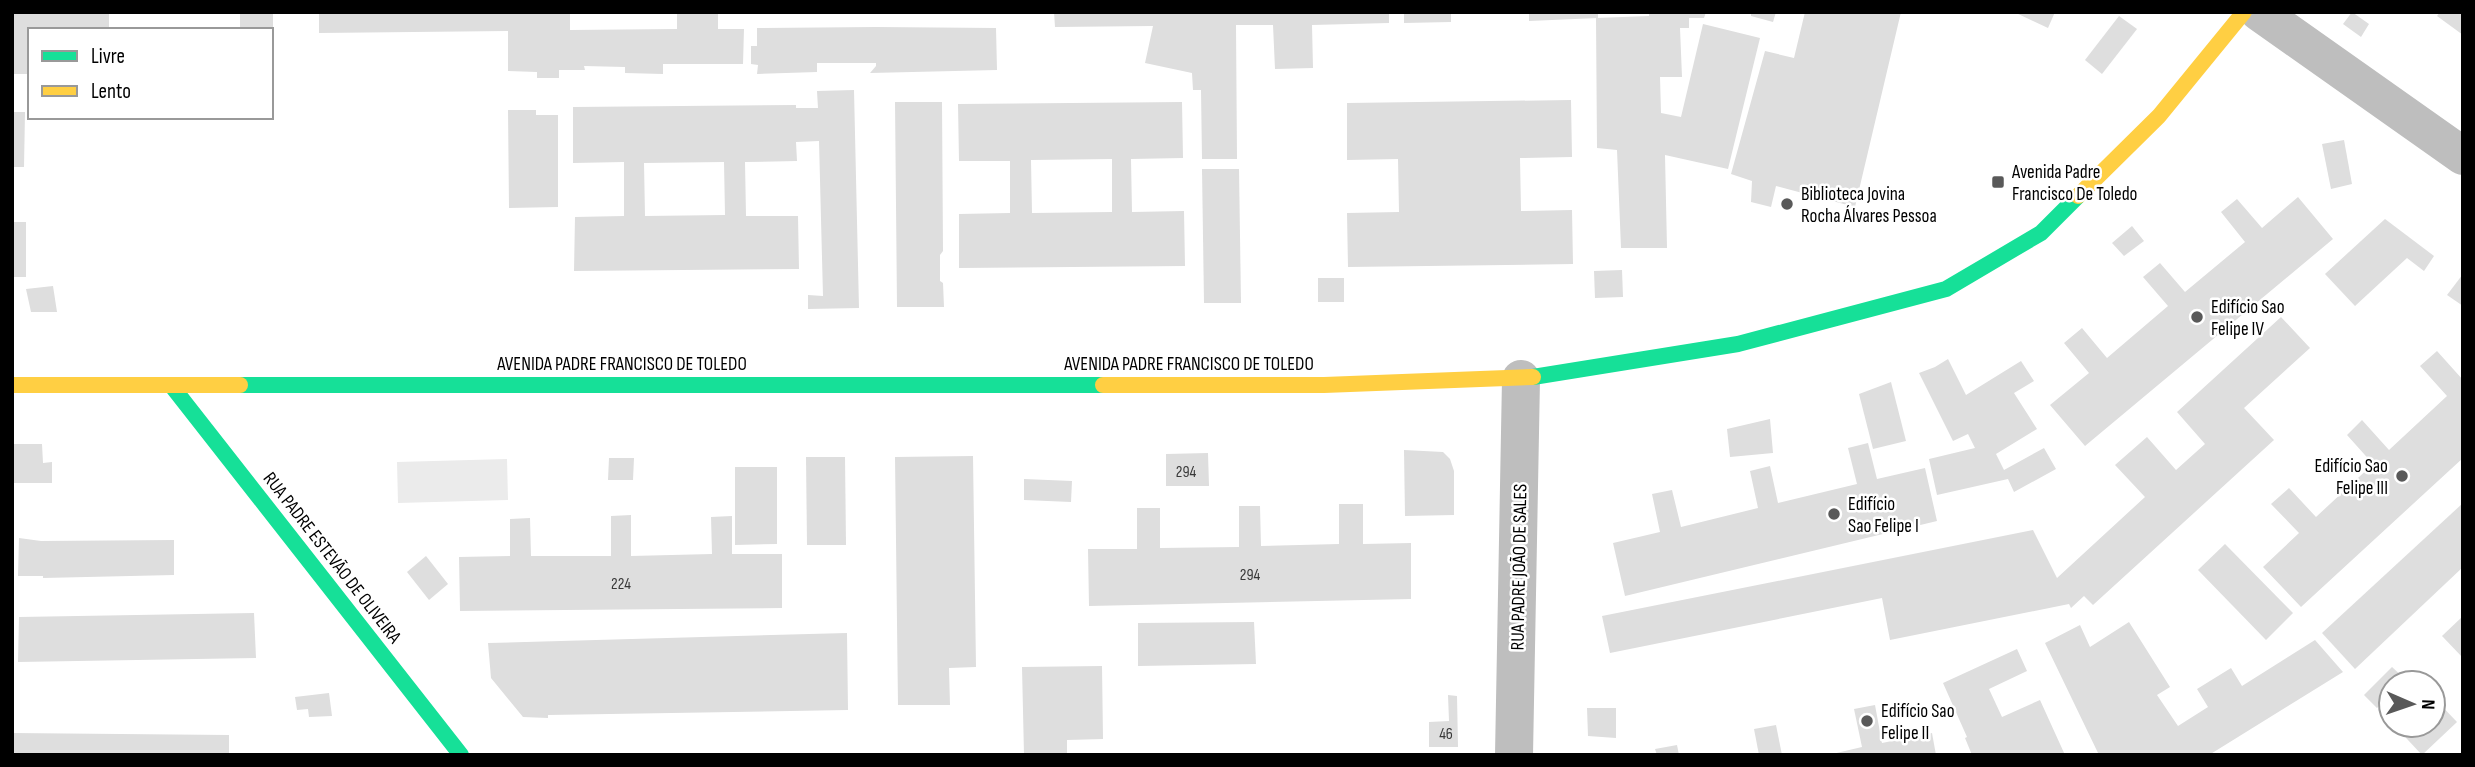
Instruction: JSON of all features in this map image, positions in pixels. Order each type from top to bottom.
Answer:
[{"type":"street","name":"AVENIDA PADRE FRANCISCO DE TOLEDO","points":[[12,386],[1324,385],[1521,379],[1738,344],[1947,289],[2041,233],[2159,116],[2244,12]]},
{"type":"street","points":[[2259,12],[2463,156]]},
{"type":"street","name":"RUA PADRE JOÃO DE SALES","points":[[1514,755],[1521,379]]},
{"type":"street","name":"RUA PADRE ESTEVÃO DE OLIVEIRA","points":[[171,385],[461,755]]},
{"type":"shaded area","points":[[507,459],[508,500],[398,503],[397,462]]},
{"type":"building","points":[[12,12],[109,12],[109,28],[28,28],[28,74],[12,74]]},
{"type":"building","points":[[240,12],[273,12],[273,28],[240,28]]},
{"type":"building","points":[[319,12],[570,12],[570,30],[677,29],[677,12],[718,12],[718,29],[744,29],[743,64],[663,64],[663,74],[625,73],[625,67],[584,66],[585,70],[559,70],[559,78],[537,78],[537,72],[508,71],[508,31],[319,33]]},
{"type":"building","points":[[1054,12],[1389,12],[1389,23],[1312,25],[1313,68],[1275,69],[1273,25],[1236,25],[1237,159],[1202,159],[1201,90],[1193,90],[1192,73],[1145,63],[1153,26],[1055,27]]},
{"type":"building","points":[[1404,12],[1451,12],[1451,22],[1404,23]]},
{"type":"building","points":[[1529,12],[1598,12],[1598,18],[1529,21]]},
{"type":"building","points":[[1649,12],[1706,12],[1704,18],[1689,18],[1689,28],[1680,28],[1682,77],[1660,77],[1661,113],[1681,117],[1703,24],[1760,38],[1728,169],[1665,155],[1667,248],[1621,248],[1617,150],[1597,148],[1596,18],[1649,16]]},
{"type":"building","points":[[1751,12],[1776,12],[1773,22],[1751,16]]},
{"type":"building","points":[[1805,12],[1901,12],[1855,207],[1776,186],[1771,207],[1751,202],[1752,181],[1731,174],[1765,51],[1794,58]]},
{"type":"building","points":[[2014,12],[2055,12],[2048,28]]},
{"type":"building","points":[[2352,12],[2369,24],[2361,37],[2343,24]]},
{"type":"building","points":[[2440,12],[2463,12],[2463,35],[2437,16]]},
{"type":"building","points":[[2119,16],[2137,29],[2102,74],[2085,60]]},
{"type":"building","points":[[757,28],[996,28],[997,70],[870,73],[876,63],[817,63],[817,72],[757,74],[758,65],[751,64],[751,46],[757,46]]},
{"type":"building","points":[[854,90],[859,308],[808,309],[808,295],[823,296],[819,141],[796,142],[797,161],[745,162],[746,216],[798,216],[799,269],[574,271],[575,217],[624,216],[624,162],[573,163],[573,107],[796,105],[796,108],[818,108],[817,91]],"holes":[[[724,162],[725,215],[645,216],[644,163]]]},
{"type":"building","points":[[1571,100],[1572,157],[1520,158],[1521,211],[1572,210],[1573,264],[1348,267],[1347,213],[1399,212],[1398,159],[1347,160],[1347,103]]},
{"type":"building","points":[[895,102],[942,102],[943,251],[940,255],[940,281],[943,283],[944,307],[897,307]]},
{"type":"building","points":[[1182,102],[1183,158],[1131,159],[1132,212],[1184,211],[1185,266],[959,268],[959,214],[1010,213],[1010,161],[959,161],[958,104]],"holes":[[[1112,159],[1112,212],[1032,213],[1031,160]]]},
{"type":"building","points":[[508,110],[536,110],[536,115],[558,115],[558,207],[509,208]]},
{"type":"building","points":[[12,112],[25,112],[24,167],[12,167]]},
{"type":"building","points":[[2344,140],[2352,184],[2331,189],[2322,144]]},
{"type":"building","points":[[1202,169],[1239,169],[1241,303],[1204,303]]},
{"type":"building","name":"Edifício Sao Felipe IV","points":[[2298,197],[2333,239],[2085,446],[2050,405],[2089,373],[2064,343],[2082,328],[2107,358],[2168,306],[2143,277],[2160,263],[2185,292],[2245,242],[2221,212],[2237,199],[2262,228]]},
{"type":"building","points":[[2385,219],[2434,256],[2424,271],[2407,258],[2355,306],[2325,274]]},
{"type":"building","points":[[12,222],[26,222],[26,277],[12,277]]},
{"type":"building","points":[[2132,226],[2144,241],[2124,256],[2112,243]]},
{"type":"building","points":[[1622,270],[1623,297],[1595,298],[1594,271]]},
{"type":"building","points":[[2463,274],[2463,306],[2447,295]]},
{"type":"building","points":[[1318,278],[1344,278],[1344,302],[1318,302]]},
{"type":"building","points":[[53,286],[57,312],[31,312],[26,289]]},
{"type":"building","points":[[2281,317],[2310,348],[2244,408],[2274,440],[2093,605],[2084,596],[2071,608],[2069,604],[1890,640],[1882,598],[1610,653],[1602,616],[2033,530],[2057,578],[2145,497],[2115,465],[2147,437],[2176,470],[2205,444],[2177,412]]},
{"type":"building","name":"Edifício Sao Felipe III","points":[[2437,351],[2463,380],[2463,458],[2301,607],[2263,567],[2299,533],[2271,504],[2289,488],[2316,517],[2373,464],[2347,435],[2362,420],[2389,450],[2447,396],[2420,366]]},
{"type":"building","points":[[1948,359],[1966,395],[2021,361],[2034,381],[2014,393],[2037,429],[1996,454],[2004,470],[2044,448],[2056,469],[2014,492],[2008,479],[1937,495],[1929,459],[1975,448],[1968,434],[1953,441],[1919,373]]},
{"type":"building","points":[[1891,382],[1906,441],[1873,449],[1859,394]]},
{"type":"building","points":[[1770,419],[1773,453],[1730,457],[1727,429]]},
{"type":"building","name":"Edifício Sao Felipe I","points":[[1868,443],[1877,479],[1925,468],[1937,521],[1625,596],[1613,543],[1660,532],[1652,494],[1672,490],[1681,527],[1758,508],[1750,471],[1770,466],[1778,503],[1857,484],[1848,448]]},
{"type":"building","points":[[13,444],[42,444],[43,463],[52,462],[52,483],[12,483]]},
{"type":"building","points":[[1404,450],[1443,452],[1450,459],[1454,471],[1454,515],[1405,516]]},
{"type":"building","points":[[1208,453],[1209,486],[1166,486],[1166,454]]},
{"type":"building","points":[[973,456],[976,667],[949,668],[950,705],[898,705],[895,457]]},
{"type":"building","points":[[806,457],[845,457],[846,545],[807,545]]},
{"type":"building","points":[[609,458],[634,458],[633,480],[608,480]]},
{"type":"building","points":[[735,467],[777,467],[777,544],[735,545]]},
{"type":"building","points":[[1024,479],[1072,481],[1071,502],[1024,500]]},
{"type":"building","points":[[2463,503],[2463,567],[2355,669],[2322,633]]},
{"type":"building","points":[[1339,504],[1363,504],[1363,544],[1411,543],[1411,599],[1089,606],[1088,549],[1137,549],[1137,508],[1160,508],[1160,548],[1239,547],[1239,506],[1260,506],[1261,546],[1339,544]]},
{"type":"building","points":[[631,515],[631,556],[712,554],[711,517],[732,516],[732,554],[782,554],[782,608],[460,611],[459,557],[510,556],[510,519],[530,518],[531,556],[611,556],[611,516]]},
{"type":"building","points":[[19,538],[41,541],[174,540],[174,575],[43,578],[18,576]]},
{"type":"building","points":[[2225,544],[2293,613],[2266,640],[2198,570]]},
{"type":"building","points":[[426,556],[448,584],[429,600],[407,572]]},
{"type":"building","points":[[254,613],[256,658],[18,662],[19,617]]},
{"type":"building","points":[[2463,616],[2463,658],[2442,636]]},
{"type":"building","points":[[1254,622],[1256,664],[1138,666],[1138,623]]},
{"type":"building","points":[[2129,622],[2170,687],[2157,695],[2178,726],[2208,707],[2197,689],[2231,668],[2242,686],[2315,640],[2343,672],[2209,755],[2099,755],[2045,643],[2080,625],[2090,647]]},
{"type":"building","points":[[847,633],[848,710],[523,717],[491,678],[488,643]]},
{"type":"building","points":[[2017,649],[2027,671],[1989,689],[2002,717],[2040,700],[2065,755],[1972,755],[1943,683]]},
{"type":"building","points":[[1102,666],[1103,739],[1067,740],[1067,755],[1024,755],[1022,667]]},
{"type":"building","points":[[2377,682],[2377,708],[2364,695]]},
{"type":"building","points":[[329,693],[332,716],[309,717],[308,709],[297,710],[295,697]]},
{"type":"building","points":[[1448,695],[1457,696],[1458,747],[1429,747],[1429,722],[1449,721]]},
{"type":"building","name":"Edifício Sao Felipe II","points":[[1875,705],[1882,743],[1932,733],[1936,755],[1828,755],[1862,747],[1854,709]]},
{"type":"building","points":[[1587,708],[1616,708],[1616,738],[1588,736]]},
{"type":"building","points":[[2447,712],[2457,722],[2447,731]]},
{"type":"building","points":[[1776,725],[1782,755],[1759,755],[1754,729]]},
{"type":"building","points":[[12,733],[229,735],[229,755],[12,755]]},
{"type":"building","points":[[2407,739],[2439,739],[2422,755]]},
{"type":"building","points":[[1677,745],[1679,755],[1657,755],[1655,749]]},
{"type":"traffic: fast","points":[[1533,377],[1738,344],[1946,289],[2041,233],[2078,196]]},
{"type":"traffic: fast","points":[[171,385],[461,755]]},
{"type":"traffic: fast","points":[[240,385],[1103,385]]},
{"type":"traffic: slow","points":[[2078,196],[2159,116],[2244,12]]},
{"type":"traffic: slow","points":[[1103,385],[1324,385],[1533,377]]},
{"type":"traffic: slow","points":[[12,385],[240,385]]},
{"type":"place","name":"Avenida Padre Francisco De Toledo","points":[[1998,182]]},
{"type":"place","name":"Biblioteca Jovina Rocha Álvares Pessoa","points":[[1787,204]]},
{"type":"place","name":"Edifício Sao Felipe IV","points":[[2197,317]]},
{"type":"place","name":"Edifício Sao Felipe III","points":[[2402,476]]},
{"type":"place","name":"Edifício Sao Felipe I","points":[[1834,514]]},
{"type":"place","name":"Edifício Sao Felipe II","points":[[1867,721]]}]
